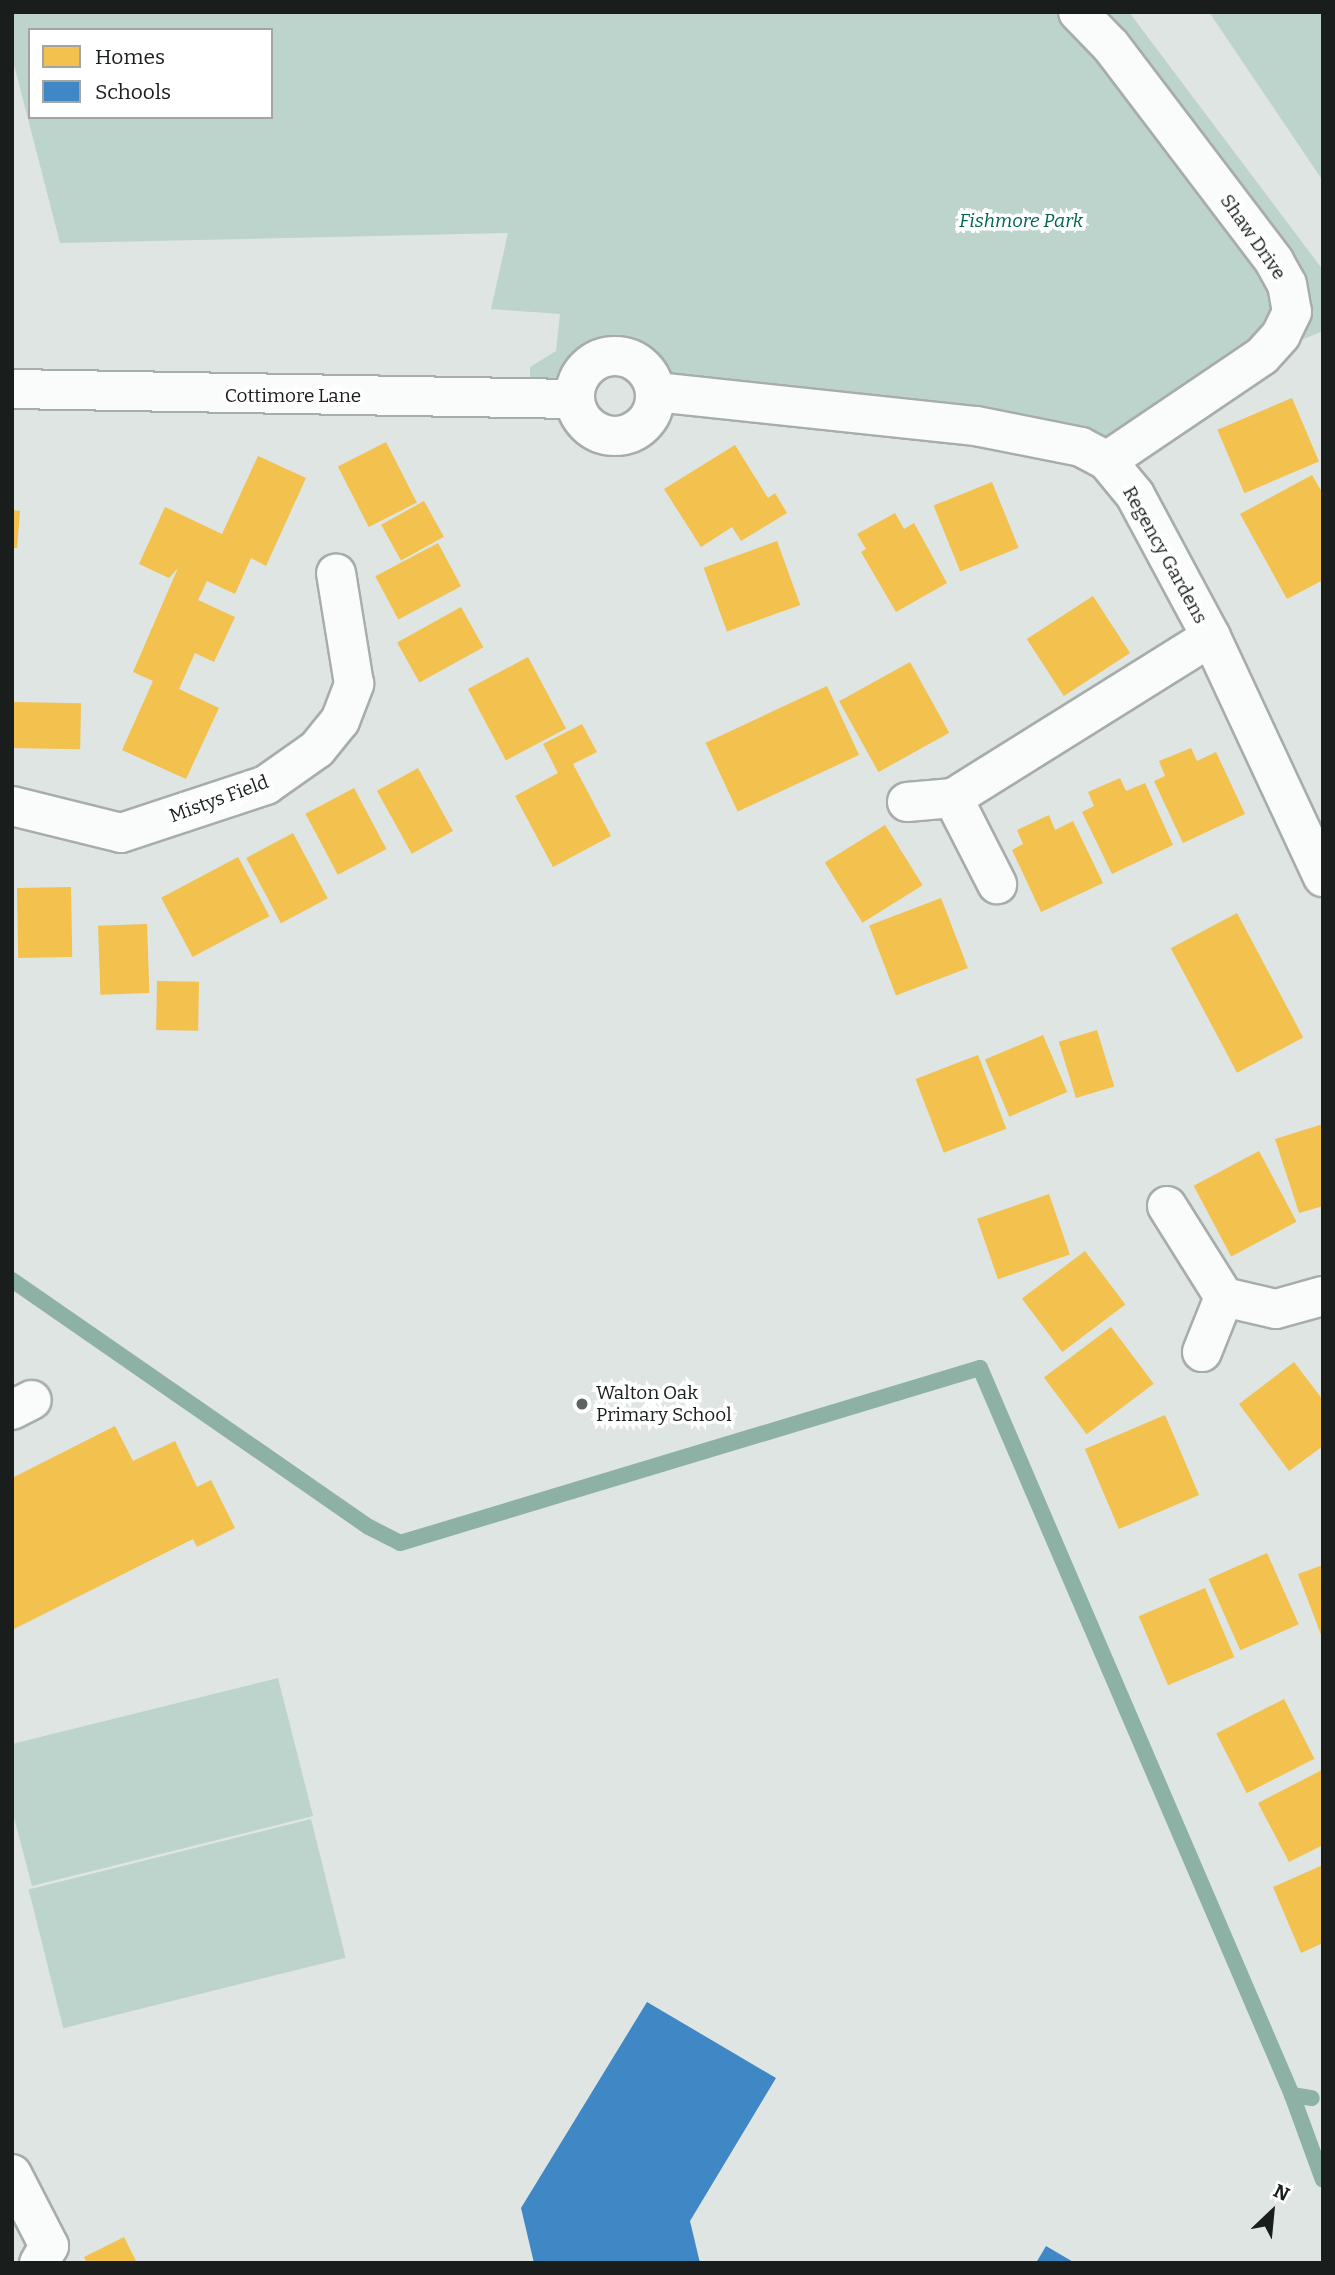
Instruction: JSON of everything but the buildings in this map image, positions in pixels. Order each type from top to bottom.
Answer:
[{"type":"street","name":"Shaw Drive","points":[[1078,12],[1111,47],[1274,261],[1287,285],[1292,312],[1281,335],[1262,356],[1107,461]]},
{"type":"street","points":[[612,355],[641,365],[656,392],[655,404],[642,427],[618,436],[594,430],[575,399],[585,369],[612,355]]},
{"type":"street","name":"Cottimore Lane","points":[[12,389],[575,399]]},
{"type":"street","name":"Regency Gardens","points":[[656,392],[976,426],[1081,447],[1107,461],[1135,495],[1211,638],[1323,877]]},
{"type":"street","name":"Mistys Field","points":[[12,806],[121,833],[267,785],[317,749],[340,721],[354,684],[336,573]]},
{"type":"street","points":[[908,802],[953,798],[1211,638]]},
{"type":"street","points":[[953,798],[996,884]]},
{"type":"street","points":[[1167,1206],[1224,1297],[1276,1309],[1323,1296]]},
{"type":"street","points":[[1202,1353],[1224,1297]]},
{"type":"street","points":[[12,2174],[50,2246],[39,2263]]},
{"type":"green space","name":"Fishmore Park","points":[[12,12],[1129,12],[1323,270],[1323,331],[1262,356],[1107,461],[653,382],[641,364],[613,355],[592,362],[576,388],[530,397],[530,367],[556,351],[560,314],[491,309],[508,233],[60,243],[12,57]]},
{"type":"green space","points":[[1209,12],[1323,12],[1323,181]]},
{"type":"green space","points":[[278,1678],[313,1816],[32,1886],[12,1810],[12,1744]]},
{"type":"green space","points":[[311,1819],[346,1958],[63,2028],[29,1889]]},
{"type":"waterway","points":[[12,1280],[369,1527],[400,1543],[980,1368],[1292,2095],[1312,2098]]},
{"type":"waterway","points":[[1292,2095],[1323,2180]]},
{"type":"place","name":"Walton Oak Primary School","points":[[582,1404]]}]
